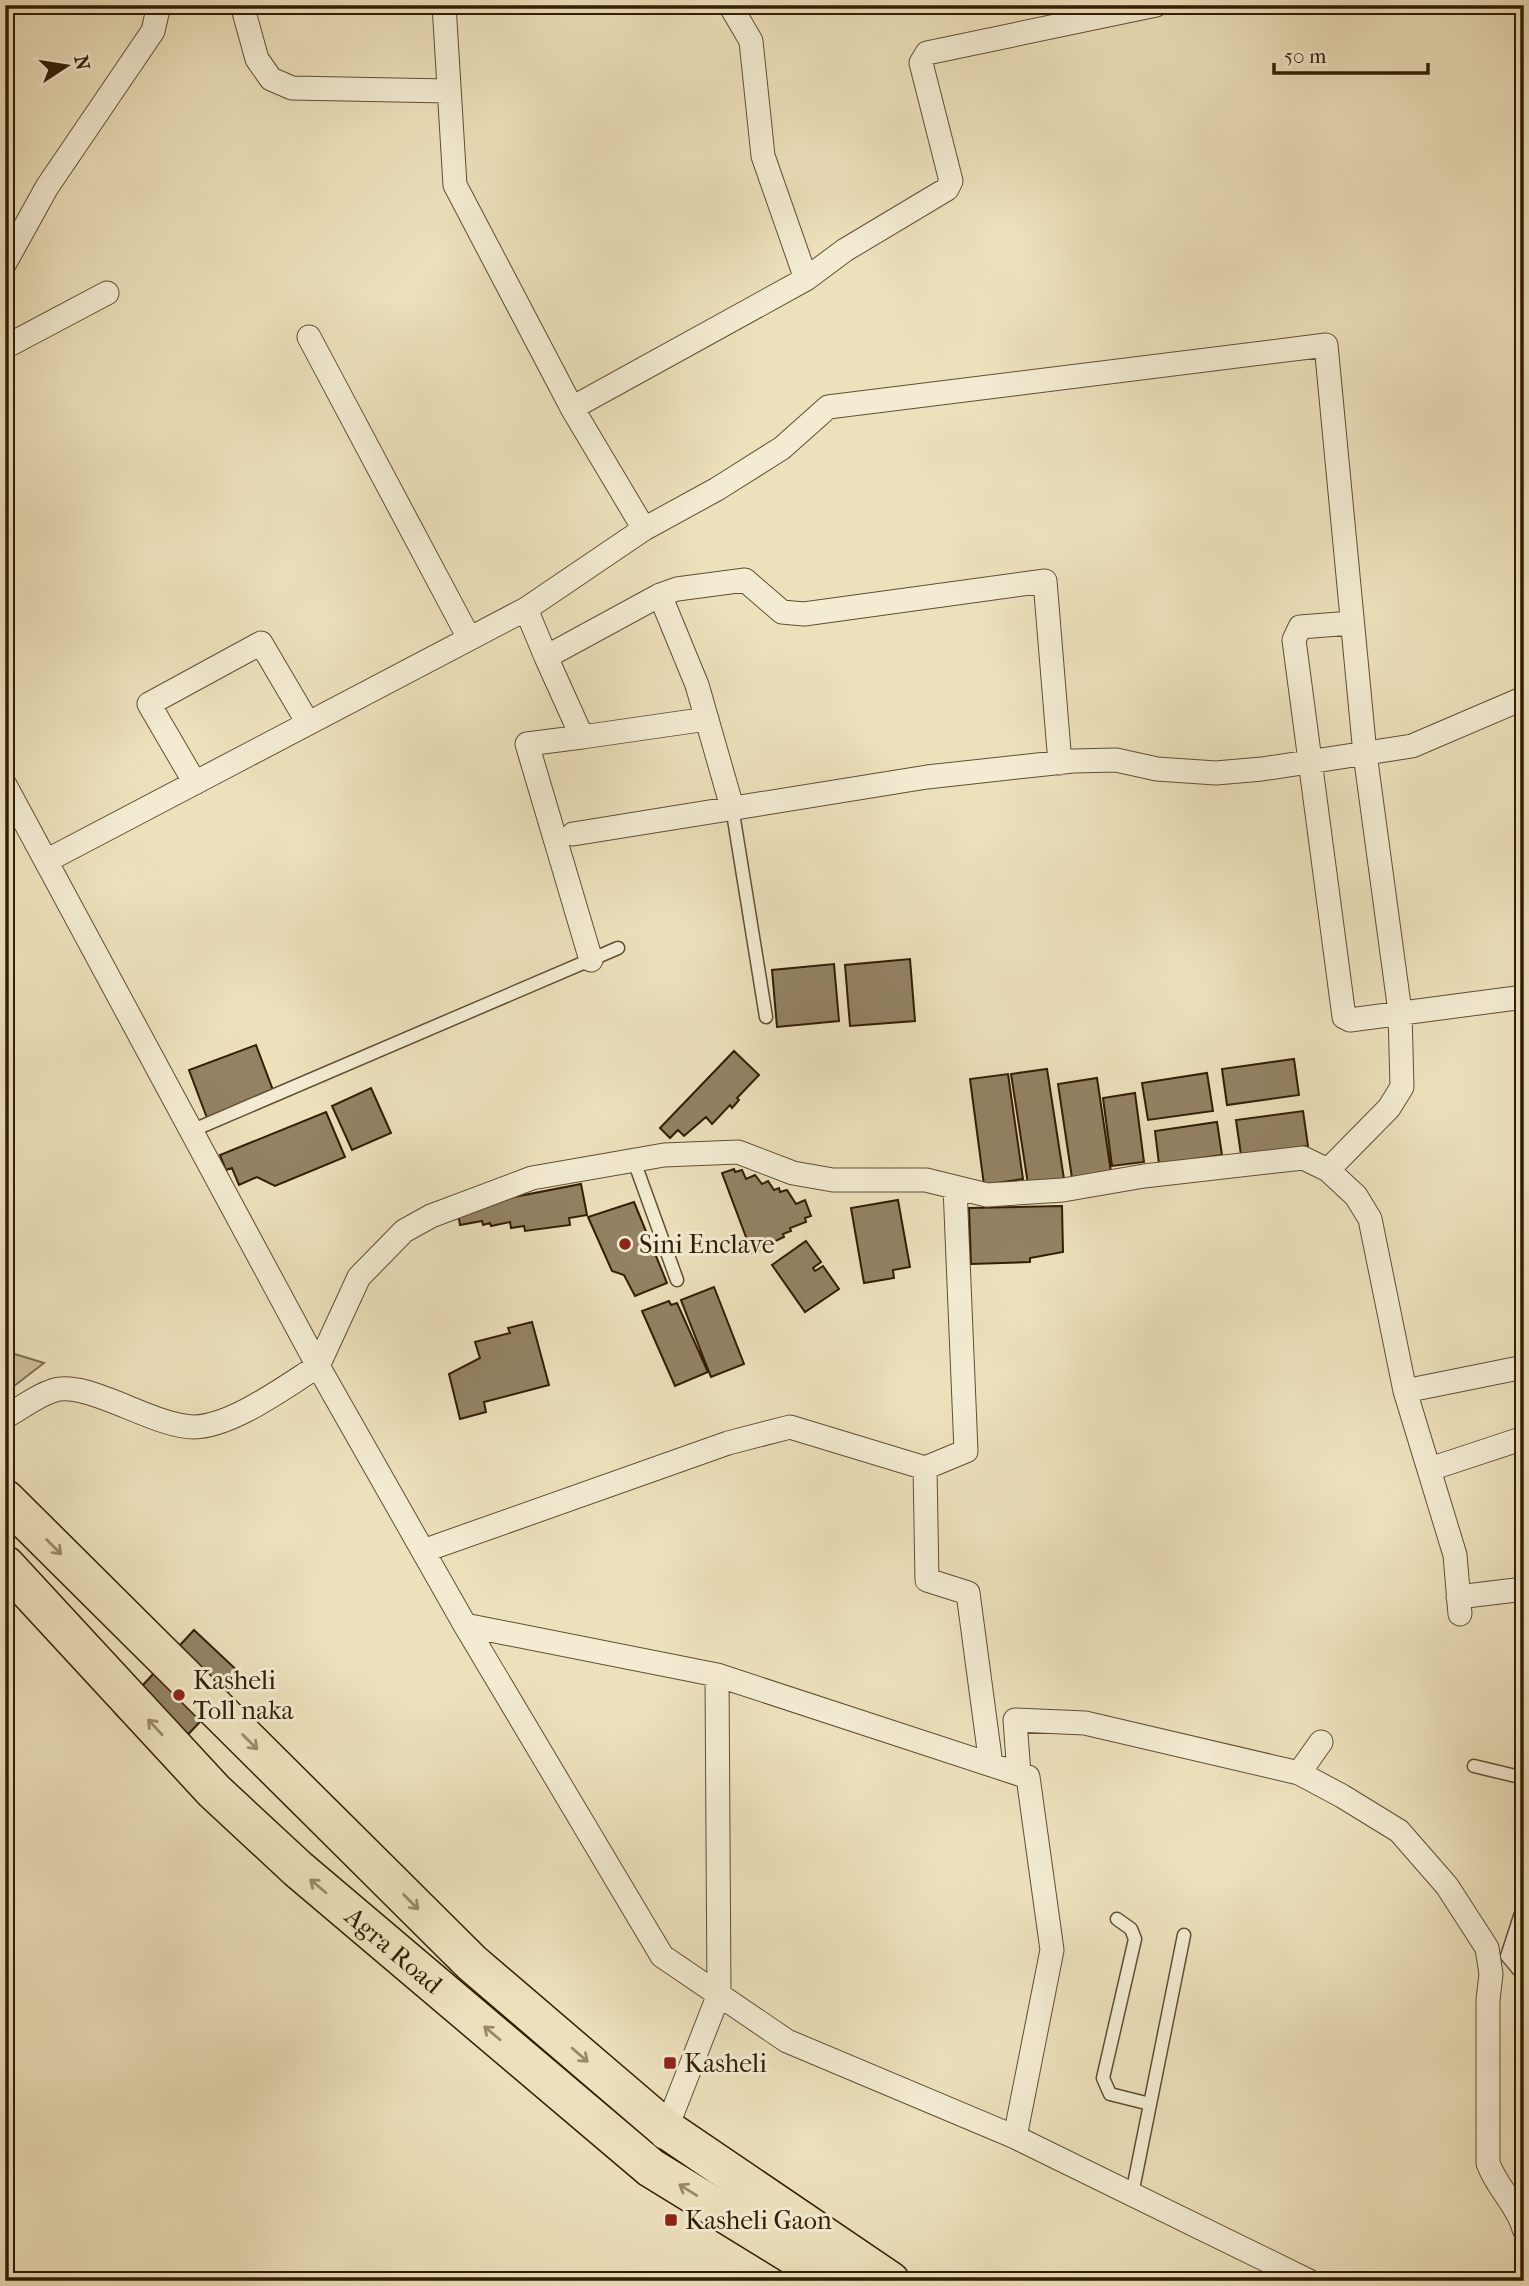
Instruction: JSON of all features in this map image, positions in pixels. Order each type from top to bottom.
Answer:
[{"type":"highway","points":[[5,1499],[472,1963],[666,2129],[890,2281]]},
{"type":"highway","name":"Agra Road","points":[[5,1565],[214,1791],[289,1860],[651,2168],[799,2259],[827,2281]]},
{"type":"street","points":[[5,264],[47,187],[153,32],[159,5]]},
{"type":"street","points":[[242,5],[257,59],[271,79],[292,88],[448,91]]},
{"type":"street","points":[[444,5],[455,185],[572,408],[644,529]]},
{"type":"street","points":[[730,5],[751,41],[763,156],[806,279]]},
{"type":"street","points":[[572,408],[806,279],[845,250],[947,189],[951,181],[921,63],[927,53],[1156,5]]},
{"type":"street","points":[[5,347],[107,293]]},
{"type":"street","points":[[309,337],[469,638]]},
{"type":"street","points":[[46,861],[526,608],[644,529],[718,489],[782,448],[828,407],[1326,345],[1365,754],[1400,1012],[1402,1087],[1390,1108],[1328,1170]]},
{"type":"street","points":[[546,657],[677,589],[745,580],[782,612],[804,614],[1045,581],[1060,763]]},
{"type":"street","points":[[660,596],[697,685],[732,807]]},
{"type":"street","points":[[526,608],[582,737]]},
{"type":"street","points":[[1352,623],[1300,627],[1294,640],[1344,1017],[1350,1020],[1524,997]]},
{"type":"street","points":[[195,783],[149,704],[261,643],[308,723]]},
{"type":"street","points":[[573,834],[927,777],[1060,763],[1116,760],[1157,769],[1216,773],[1311,762],[1412,746],[1524,698]]},
{"type":"street","points":[[591,960],[527,744],[707,719]]},
{"type":"street","points":[[7,792],[318,1366],[465,1625],[662,1956],[787,2041],[1015,2137],[1309,2281]]},
{"type":"street","points":[[5,1417],[52,1390],[72,1388],[172,1424],[197,1427],[244,1413],[318,1366],[359,1276],[404,1231],[431,1216],[531,1178],[664,1155],[738,1152],[793,1173],[833,1180],[926,1180],[987,1195],[1063,1189],[1303,1158],[1328,1170],[1356,1196],[1370,1219],[1405,1391],[1455,1555],[1459,1606],[1524,1588]]},
{"type":"street","points":[[423,1551],[728,1443],[790,1427],[925,1468],[966,1451],[955,1187]]},
{"type":"street","points":[[1405,1391],[1524,1367]]},
{"type":"street","points":[[1430,1469],[1524,1438]]},
{"type":"street","points":[[925,1468],[927,1580],[968,1593],[991,1765]]},
{"type":"street","points":[[465,1625],[717,1675],[1028,1777],[1052,1950],[1015,2137]]},
{"type":"street","points":[[651,2168],[719,1994],[717,1675]]},
{"type":"street","points":[[1019,1774],[1015,1720],[1085,1723],[1298,1773],[1399,1832],[1447,1886],[1487,1948],[1492,1974],[1488,2000],[1488,2163],[1494,2180],[1518,2213],[1524,2229]]},
{"type":"street","points":[[1298,1773],[1321,1742]]},
{"type":"lane","points":[[732,807],[766,1017]]},
{"type":"lane","points":[[191,1131],[618,948]]},
{"type":"lane","points":[[634,1161],[677,1280]]},
{"type":"lane","points":[[1474,1766],[1524,1778]]},
{"type":"lane","points":[[1524,1904],[1507,1956],[1524,1976]]},
{"type":"lane","points":[[1117,1919],[1131,1929],[1135,1939],[1103,2078],[1110,2094],[1150,2104]]},
{"type":"lane","points":[[1132,2194],[1184,1935]]},
{"type":"shaded area","points":[[5,1351],[44,1363],[5,1393]]},
{"type":"building","points":[[910,959],[915,1021],[850,1026],[845,965]]},
{"type":"building","points":[[834,964],[839,1021],[777,1027],[772,970]]},
{"type":"building","points":[[256,1045],[274,1093],[207,1118],[189,1070]]},
{"type":"building","points":[[734,1051],[759,1075],[737,1098],[739,1100],[732,1108],[730,1105],[712,1124],[706,1117],[684,1136],[678,1130],[670,1138],[660,1128]]},
{"type":"building","points":[[1294,1059],[1299,1095],[1227,1105],[1222,1069]]},
{"type":"building","points":[[1047,1069],[1064,1179],[1028,1184],[1011,1074]]},
{"type":"building","points":[[1207,1073],[1213,1111],[1148,1120],[1142,1083]]},
{"type":"building","points":[[1008,1074],[1023,1179],[984,1185],[970,1079]]},
{"type":"building","points":[[1097,1078],[1111,1172],[1072,1178],[1058,1084]]},
{"type":"building","points":[[371,1088],[391,1133],[352,1150],[332,1106]]},
{"type":"building","points":[[1135,1093],[1144,1162],[1112,1166],[1103,1098]]},
{"type":"building","points":[[1303,1111],[1308,1146],[1241,1155],[1236,1120]]},
{"type":"building","points":[[326,1112],[345,1157],[275,1186],[257,1177],[239,1185],[232,1168],[226,1170],[220,1155]]},
{"type":"building","points":[[1217,1122],[1222,1155],[1159,1164],[1155,1131]]},
{"type":"building","points":[[734,1169],[735,1172],[742,1170],[746,1179],[755,1175],[762,1184],[768,1181],[774,1190],[787,1190],[796,1204],[805,1200],[811,1216],[805,1218],[806,1222],[790,1228],[791,1231],[783,1234],[784,1237],[771,1243],[772,1246],[752,1253],[722,1173]]},
{"type":"building","points":[[581,1184],[587,1215],[569,1218],[570,1225],[525,1231],[524,1226],[511,1228],[510,1222],[491,1226],[490,1223],[483,1225],[482,1221],[460,1225],[457,1208]]},
{"type":"building","points":[[898,1200],[910,1267],[893,1270],[894,1278],[864,1283],[851,1208]]},
{"type":"building","name":"Sini Enclave","points":[[634,1202],[667,1283],[635,1296],[624,1275],[612,1271],[588,1217]]},
{"type":"building","points":[[1062,1206],[1063,1252],[1030,1258],[1030,1262],[971,1264],[969,1208]]},
{"type":"building","points":[[806,1241],[821,1262],[813,1268],[815,1271],[823,1266],[839,1289],[805,1312],[772,1265]]},
{"type":"building","points":[[714,1287],[744,1364],[711,1377],[681,1300]]},
{"type":"building","points":[[669,1301],[671,1305],[677,1303],[708,1372],[675,1386],[642,1311]]},
{"type":"building","points":[[532,1322],[549,1385],[484,1402],[486,1412],[460,1419],[449,1374],[480,1358],[475,1342],[510,1333],[508,1328]]},
{"type":"building","name":"Kasheli Toll naka","points":[[194,1630],[243,1676],[165,1759],[116,1714]]},
{"type":"place","name":"Sini Enclave","points":[[625,1244]]},
{"type":"place","name":"Kasheli Toll naka","points":[[179,1695]]},
{"type":"place","name":"Kasheli","points":[[670,2063]]},
{"type":"place","name":"Kasheli Gaon","points":[[671,2220]]}]
